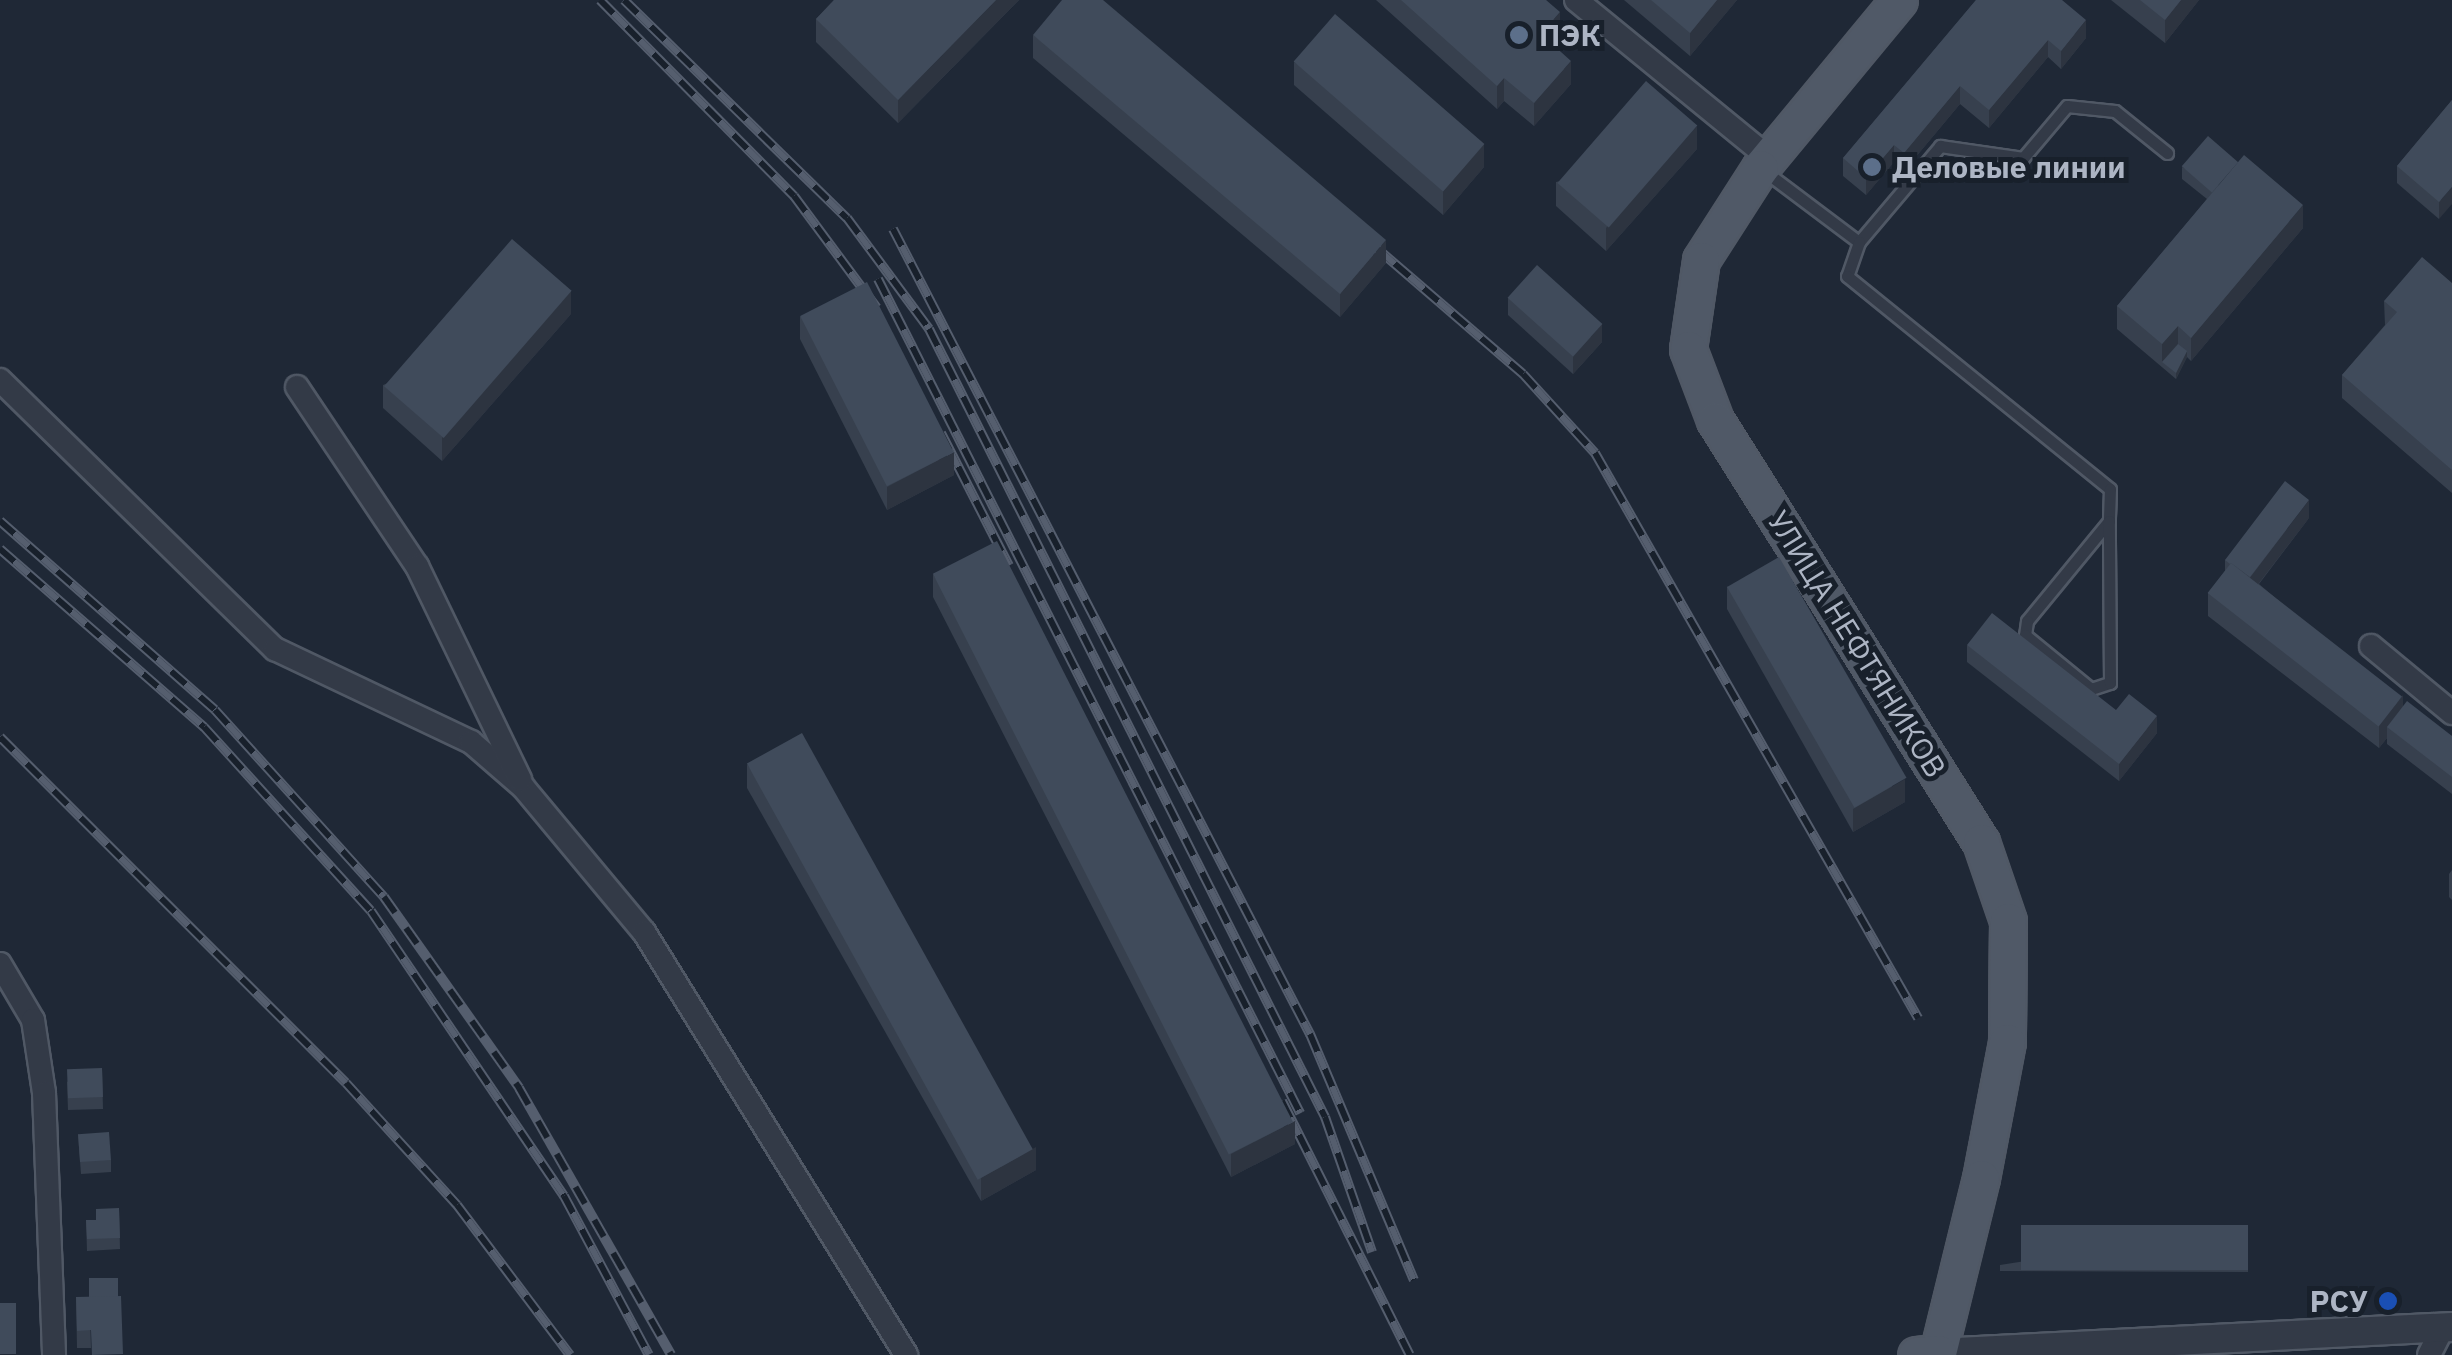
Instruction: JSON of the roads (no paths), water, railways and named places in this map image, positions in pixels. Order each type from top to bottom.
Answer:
[{"type":"main road","name":"УЛИЦА НЕФТЯНИКОВ","points":[[1899,0],[1764,163],[1702,260],[1688,349],[1714,420],[1981,842],[2008,920],[2006,1042],[1927,1354]]},
{"type":"street","points":[[1576,0],[1764,163]]},
{"type":"street","points":[[0,380],[275,649],[471,742],[523,787],[644,932],[906,1355]]},
{"type":"street","points":[[298,387],[417,566],[523,787]]},
{"type":"street","points":[[2371,646],[2452,713]]},
{"type":"street","points":[[0,964],[33,1020],[44,1093],[54,1355]]},
{"type":"street","points":[[1927,1354],[2448,1328]]},
{"type":"street","points":[[2429,1355],[2448,1328]]},
{"type":"lane","points":[[2109,521],[2027,621],[2026,634],[2091,689],[2110,683],[2110,489],[1847,276],[1859,242],[1940,146],[2024,158],[2067,106],[2115,111],[2167,153]]},
{"type":"lane","points":[[1764,163],[1859,242]]},
{"type":"railway","points":[[600,0],[794,196],[877,308]]},
{"type":"railway","points":[[624,0],[847,218],[929,329],[1325,1117],[1372,1252]]},
{"type":"railway","points":[[893,229],[1310,1034],[1414,1280]]},
{"type":"railway","points":[[1366,239],[1523,374],[1595,453],[1918,1018]]},
{"type":"railway","points":[[878,279],[1300,1113]]},
{"type":"railway","points":[[941,433],[1009,566]]},
{"type":"railway","points":[[0,521],[215,710],[384,897],[519,1088],[671,1355]]},
{"type":"railway","points":[[0,549],[204,727],[371,911],[564,1196],[649,1355]]},
{"type":"railway","points":[[0,737],[346,1083],[457,1205],[570,1355]]},
{"type":"railway","points":[[1282,1101],[1410,1355]]},
{"type":"place","name":"ПЭК","points":[[1519,35]]},
{"type":"place","name":"Деловые линии","points":[[1872,167]]},
{"type":"place","name":"РСУ","points":[[2388,1301]]}]
